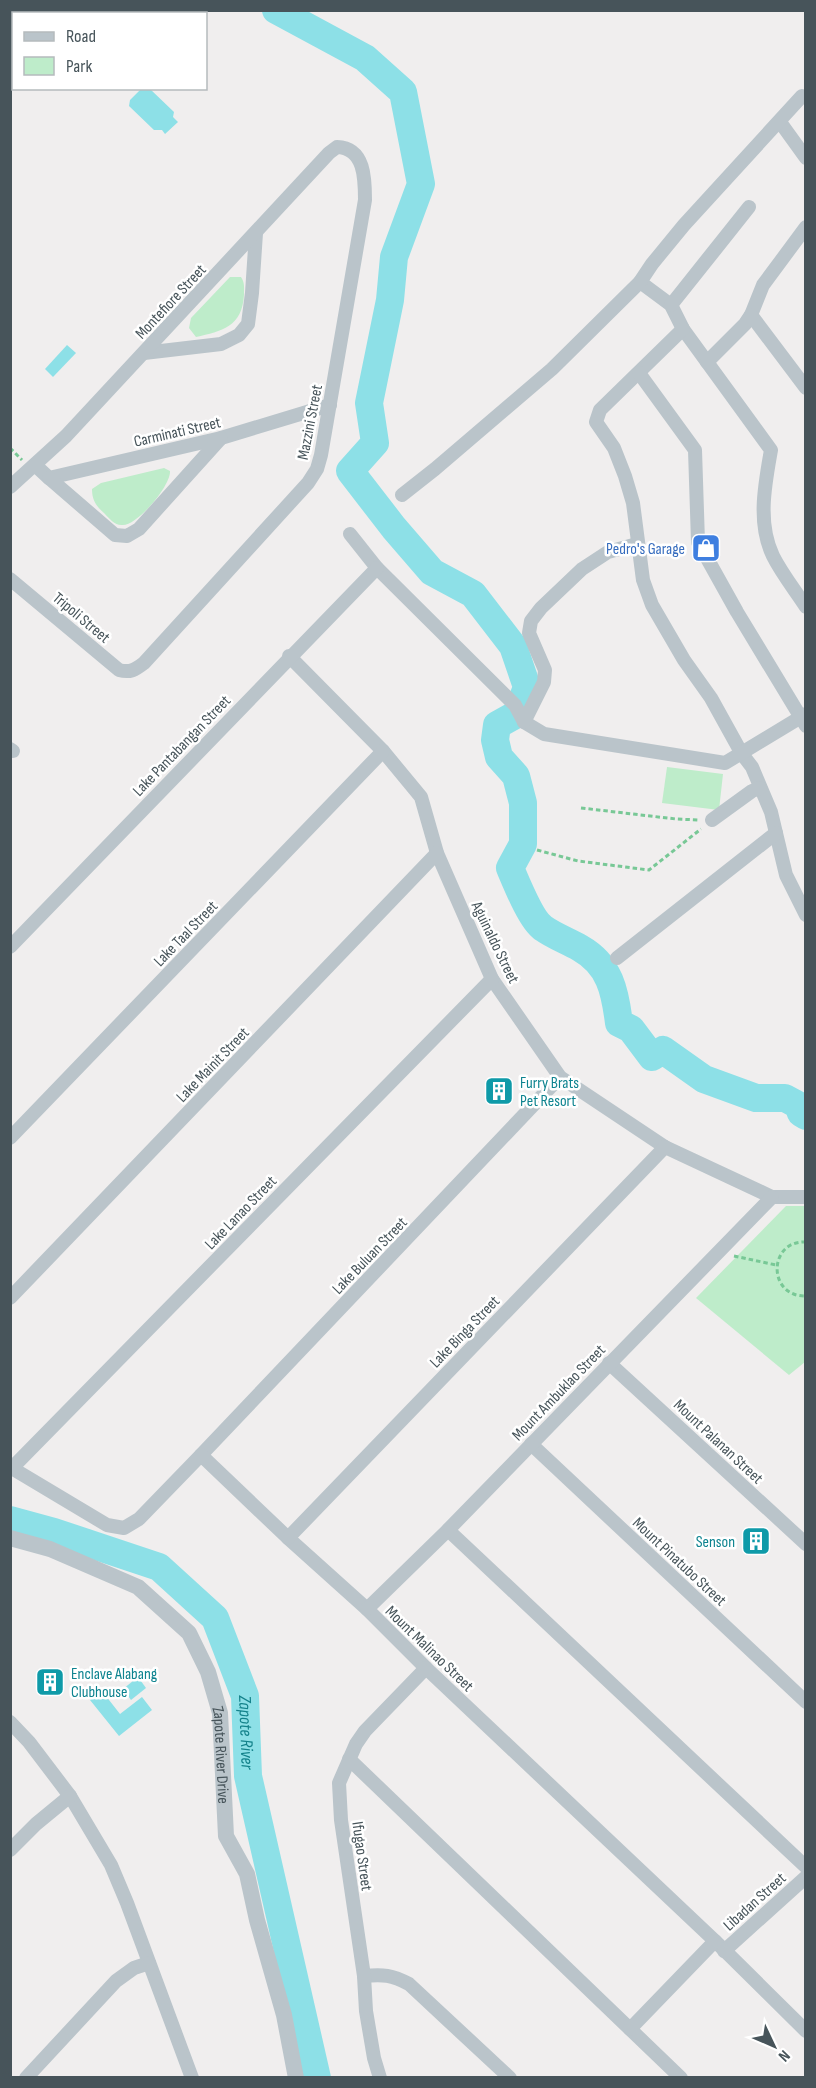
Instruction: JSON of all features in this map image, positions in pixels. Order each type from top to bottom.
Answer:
[{"type":"street","points":[[402,495],[435,470],[552,369],[640,282],[684,225],[802,96]]},
{"type":"street","points":[[780,122],[806,158]]},
{"type":"street","name":"Montefiore Street","points":[[10,487],[66,436],[337,147],[345,147],[352,152]]},
{"type":"street","name":"Mazzini Street","points":[[135,670],[144,663],[318,470],[365,200],[365,173],[361,162],[352,152]]},
{"type":"street","points":[[671,305],[749,207]]},
{"type":"street","points":[[707,362],[745,324],[763,285],[806,227]]},
{"type":"street","points":[[144,353],[221,344],[239,335],[248,324],[256,233]]},
{"type":"street","points":[[640,282],[671,305],[683,329],[771,450],[764,497],[766,536],[773,556],[806,607]]},
{"type":"street","points":[[751,315],[806,388]]},
{"type":"street","points":[[683,329],[600,410],[596,422],[614,448],[625,476],[633,503],[643,580],[652,605],[684,660],[711,698],[741,754],[752,767],[771,812],[786,875],[806,915]]},
{"type":"street","points":[[350,534],[377,568],[534,729],[553,736],[725,763],[804,719],[699,542],[695,450],[639,373]]},
{"type":"street","name":"Carminati Street","points":[[50,478],[221,438],[330,405]]},
{"type":"street","points":[[35,465],[115,535],[127,536],[139,529],[221,438]]},
{"type":"street","points":[[520,715],[544,682],[545,670],[529,633],[531,621],[541,608],[582,569],[608,552],[637,544]]},
{"type":"street","name":"Lake Pantabangan Street","points":[[10,947],[289,656],[377,568]]},
{"type":"street","name":"Tripoli Street","points":[[10,579],[119,670],[126,672],[135,670]]},
{"type":"street","name":"Aguinaldo Street","points":[[289,656],[383,751],[421,796],[437,853],[492,979],[560,1077],[665,1147],[772,1197],[806,1197]]},
{"type":"street","name":"Lake Taal Street","points":[[10,1138],[383,751]]},
{"type":"street","points":[[712,820],[752,791],[760,788]]},
{"type":"street","points":[[617,958],[776,833]]},
{"type":"street","name":"Lake Mainit Street","points":[[10,1298],[437,853]]},
{"type":"street","name":"Lake Lanao Street","points":[[11,1468],[492,979]]},
{"type":"street","name":"Lake Buluan Street","points":[[201,1455],[560,1077]]},
{"type":"street","name":"Lake Binga Street","points":[[288,1538],[665,1147]]},
{"type":"street","name":"Mount Ambuklao Street","points":[[367,1609],[448,1530],[772,1197]]},
{"type":"street","name":"Mount Palanan Street","points":[[609,1363],[806,1544]]},
{"type":"street","name":"Mount Pinatubo Street","points":[[531,1444],[806,1702]]},
{"type":"street","points":[[11,1468],[107,1525],[124,1528],[139,1519],[201,1455]]},
{"type":"street","name":"Mount Malinao Street","points":[[201,1455],[367,1609],[806,2031]]},
{"type":"street","points":[[448,1530],[806,1867]]},
{"type":"street","name":"Zapote River Drive","points":[[10,1538],[50,1549],[138,1587],[189,1633],[208,1672],[220,1713],[226,1836],[247,1874],[257,1920],[284,2015],[296,2078]]},
{"type":"street","name":"Ifugao Street","points":[[381,2078],[374,2058],[366,2011],[364,1976],[341,1820],[339,1783],[356,1744],[365,1731],[426,1668]]},
{"type":"street","points":[[10,1722],[29,1742],[70,1796],[111,1865],[192,2078]]},
{"type":"street","points":[[349,1759],[681,2078]]},
{"type":"street","points":[[10,1850],[36,1824],[70,1796]]},
{"type":"street","name":"Libadan Street","points":[[630,2029],[719,1946],[806,1876]]},
{"type":"street","points":[[26,2078],[116,1981],[134,1968],[149,1963]]},
{"type":"street","points":[[364,1976],[395,1976],[409,1984],[510,2078]]},
{"type":"path","points":[[581,808],[676,819],[712,820]]},
{"type":"path","points":[[537,850],[578,861],[649,870],[712,820]]},
{"type":"path","points":[[806,1242],[792,1244],[784,1249],[776,1265],[777,1274],[785,1289],[793,1294],[806,1296]]},
{"type":"path","points":[[718,1252],[776,1265]]},
{"type":"green space","points":[[230,277],[241,277],[244,283],[244,295],[239,314],[235,321],[222,330],[196,337],[189,328],[191,318]]},
{"type":"green space","points":[[164,468],[170,471],[160,494],[145,512],[129,523],[120,525],[115,523],[95,502],[92,489],[101,483]]},
{"type":"green space","points":[[667,767],[723,774],[719,810],[662,803]]},
{"type":"green space","points":[[786,1206],[806,1206],[805,1362],[789,1375],[696,1298]]},
{"type":"water","points":[[140,90],[151,90],[174,112],[173,117],[178,122],[165,134],[162,130],[154,130],[129,106],[130,100]]},
{"type":"water","points":[[67,345],[76,353],[53,377],[45,369]]},
{"type":"water","points":[[138,1677],[146,1688],[131,1700],[123,1689]]},
{"type":"water","points":[[102,1691],[120,1714],[142,1697],[152,1710],[119,1736],[90,1700]]},
{"type":"waterway","points":[[276,10],[365,58],[403,92],[421,184],[394,257],[390,300],[369,403],[375,443],[350,471],[432,572],[473,594],[513,646],[527,687],[517,714],[497,725],[495,740],[499,757],[516,776],[523,803],[523,844],[510,868],[524,900],[538,924],[580,948],[598,962],[613,990],[619,1023],[631,1029],[652,1057],[663,1050],[704,1079],[756,1098],[785,1098],[798,1105],[801,1113],[806,1116]]},
{"type":"waterway","name":"Zapote River","points":[[10,1520],[159,1567],[215,1618],[245,1696],[248,1776],[317,2078]]},
{"type":"place","name":"Pedro's Garage","points":[[706,548]]},
{"type":"place","name":"Furry Brats Pet Resort","points":[[499,1091]]},
{"type":"place","name":"Senson","points":[[756,1541]]},
{"type":"place","name":"Enclave Alabang Clubhouse","points":[[50,1682]]}]
